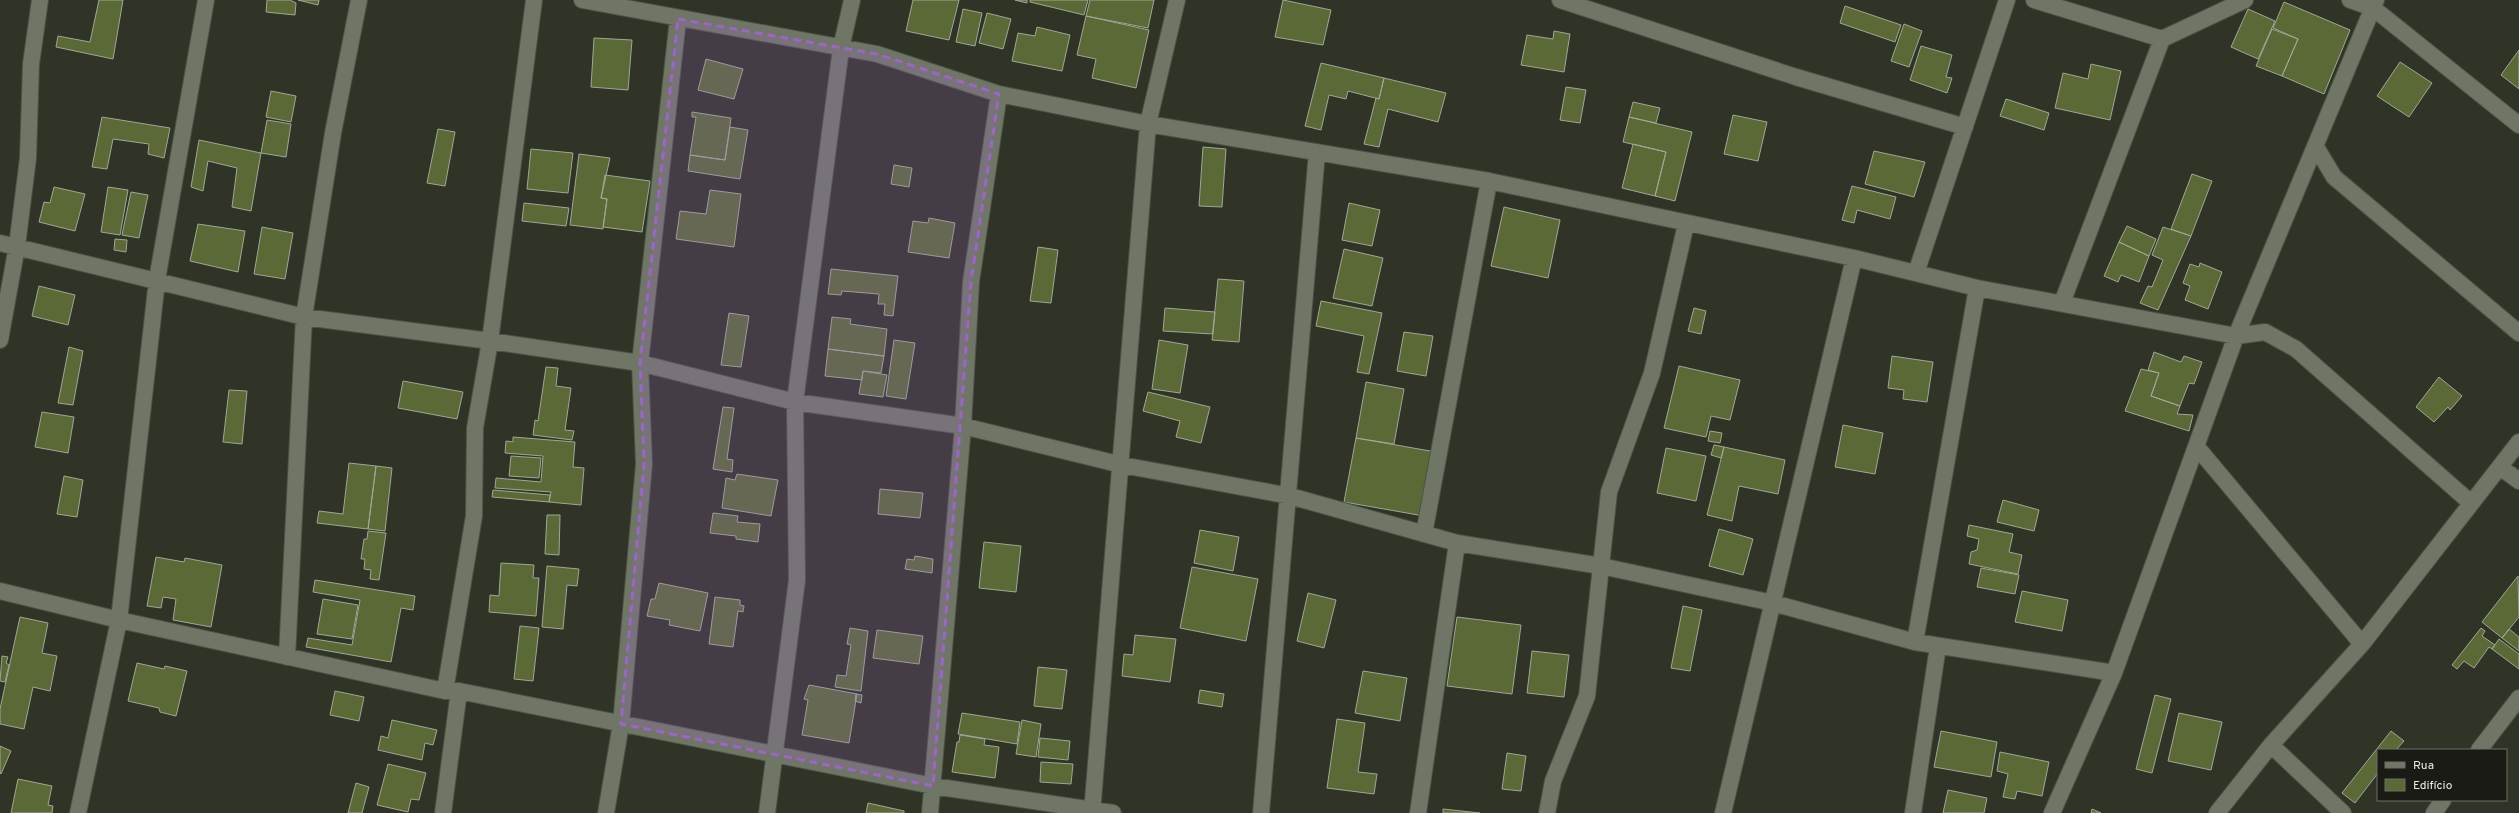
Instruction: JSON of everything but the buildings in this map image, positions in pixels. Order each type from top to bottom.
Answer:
[{"type":"street","points":[[0,340],[17,246],[28,158],[31,64],[40,0]]},
{"type":"street","points":[[78,813],[119,620],[157,280],[206,0]]},
{"type":"street","points":[[287,657],[304,317],[333,133],[359,0]]},
{"type":"street","points":[[443,813],[452,691],[474,516],[475,428],[490,341],[534,0]]},
{"type":"street","points":[[582,0],[678,19],[876,54],[999,94],[1148,124],[1489,181],[1686,224],[1854,258],[1977,288],[2236,336],[2265,332],[2296,349],[2471,504]]},
{"type":"street","points":[[767,813],[773,755],[797,580],[794,402],[841,48],[852,0]]},
{"type":"street","points":[[1092,811],[1122,465],[1148,124],[1177,0]]},
{"type":"street","points":[[1560,0],[1796,77],[1965,127]]},
{"type":"street","points":[[1916,274],[2007,0]]},
{"type":"street","points":[[2034,0],[2162,40],[2245,0]]},
{"type":"street","points":[[2350,0],[2375,4],[2519,125]]},
{"type":"street","points":[[2052,813],[2114,673],[2236,336],[2375,4]]},
{"type":"street","points":[[606,813],[621,724],[644,464],[640,364],[678,19]]},
{"type":"street","points":[[2062,304],[2162,40]]},
{"type":"street","points":[[930,813],[963,426],[971,282],[999,94]]},
{"type":"street","points":[[2316,147],[2334,177],[2519,333]]},
{"type":"street","points":[[1261,813],[1290,496],[1317,152]]},
{"type":"street","points":[[1424,534],[1489,181]]},
{"type":"street","points":[[1547,813],[1553,781],[1587,696],[1609,492],[1652,373],[1686,224]]},
{"type":"street","points":[[0,243],[304,317],[490,341],[640,364],[794,402],[963,426],[1122,465],[1290,496],[1456,543],[1600,566],[1773,603],[1915,642],[2114,673]]},
{"type":"street","points":[[1723,813],[1854,258]]},
{"type":"street","points":[[1915,642],[1977,288]]},
{"type":"street","points":[[2217,813],[2271,745],[2362,644],[2519,442]]},
{"type":"street","points":[[2196,446],[2362,644]]},
{"type":"street","points":[[2500,467],[2519,481]]},
{"type":"street","points":[[1418,813],[1456,543]]},
{"type":"street","points":[[0,591],[119,620],[452,691],[933,786],[1113,813]]},
{"type":"street","points":[[1913,813],[1938,646]]},
{"type":"street","points":[[2480,749],[2519,698]]},
{"type":"street","points":[[2271,745],[2343,813]]},
{"type":"street","points":[[2434,813],[2442,801]]},
{"type":"highlighted area","points":[[678,19],[877,54],[999,94],[971,282],[933,786],[621,724],[644,464],[640,363]]}]
